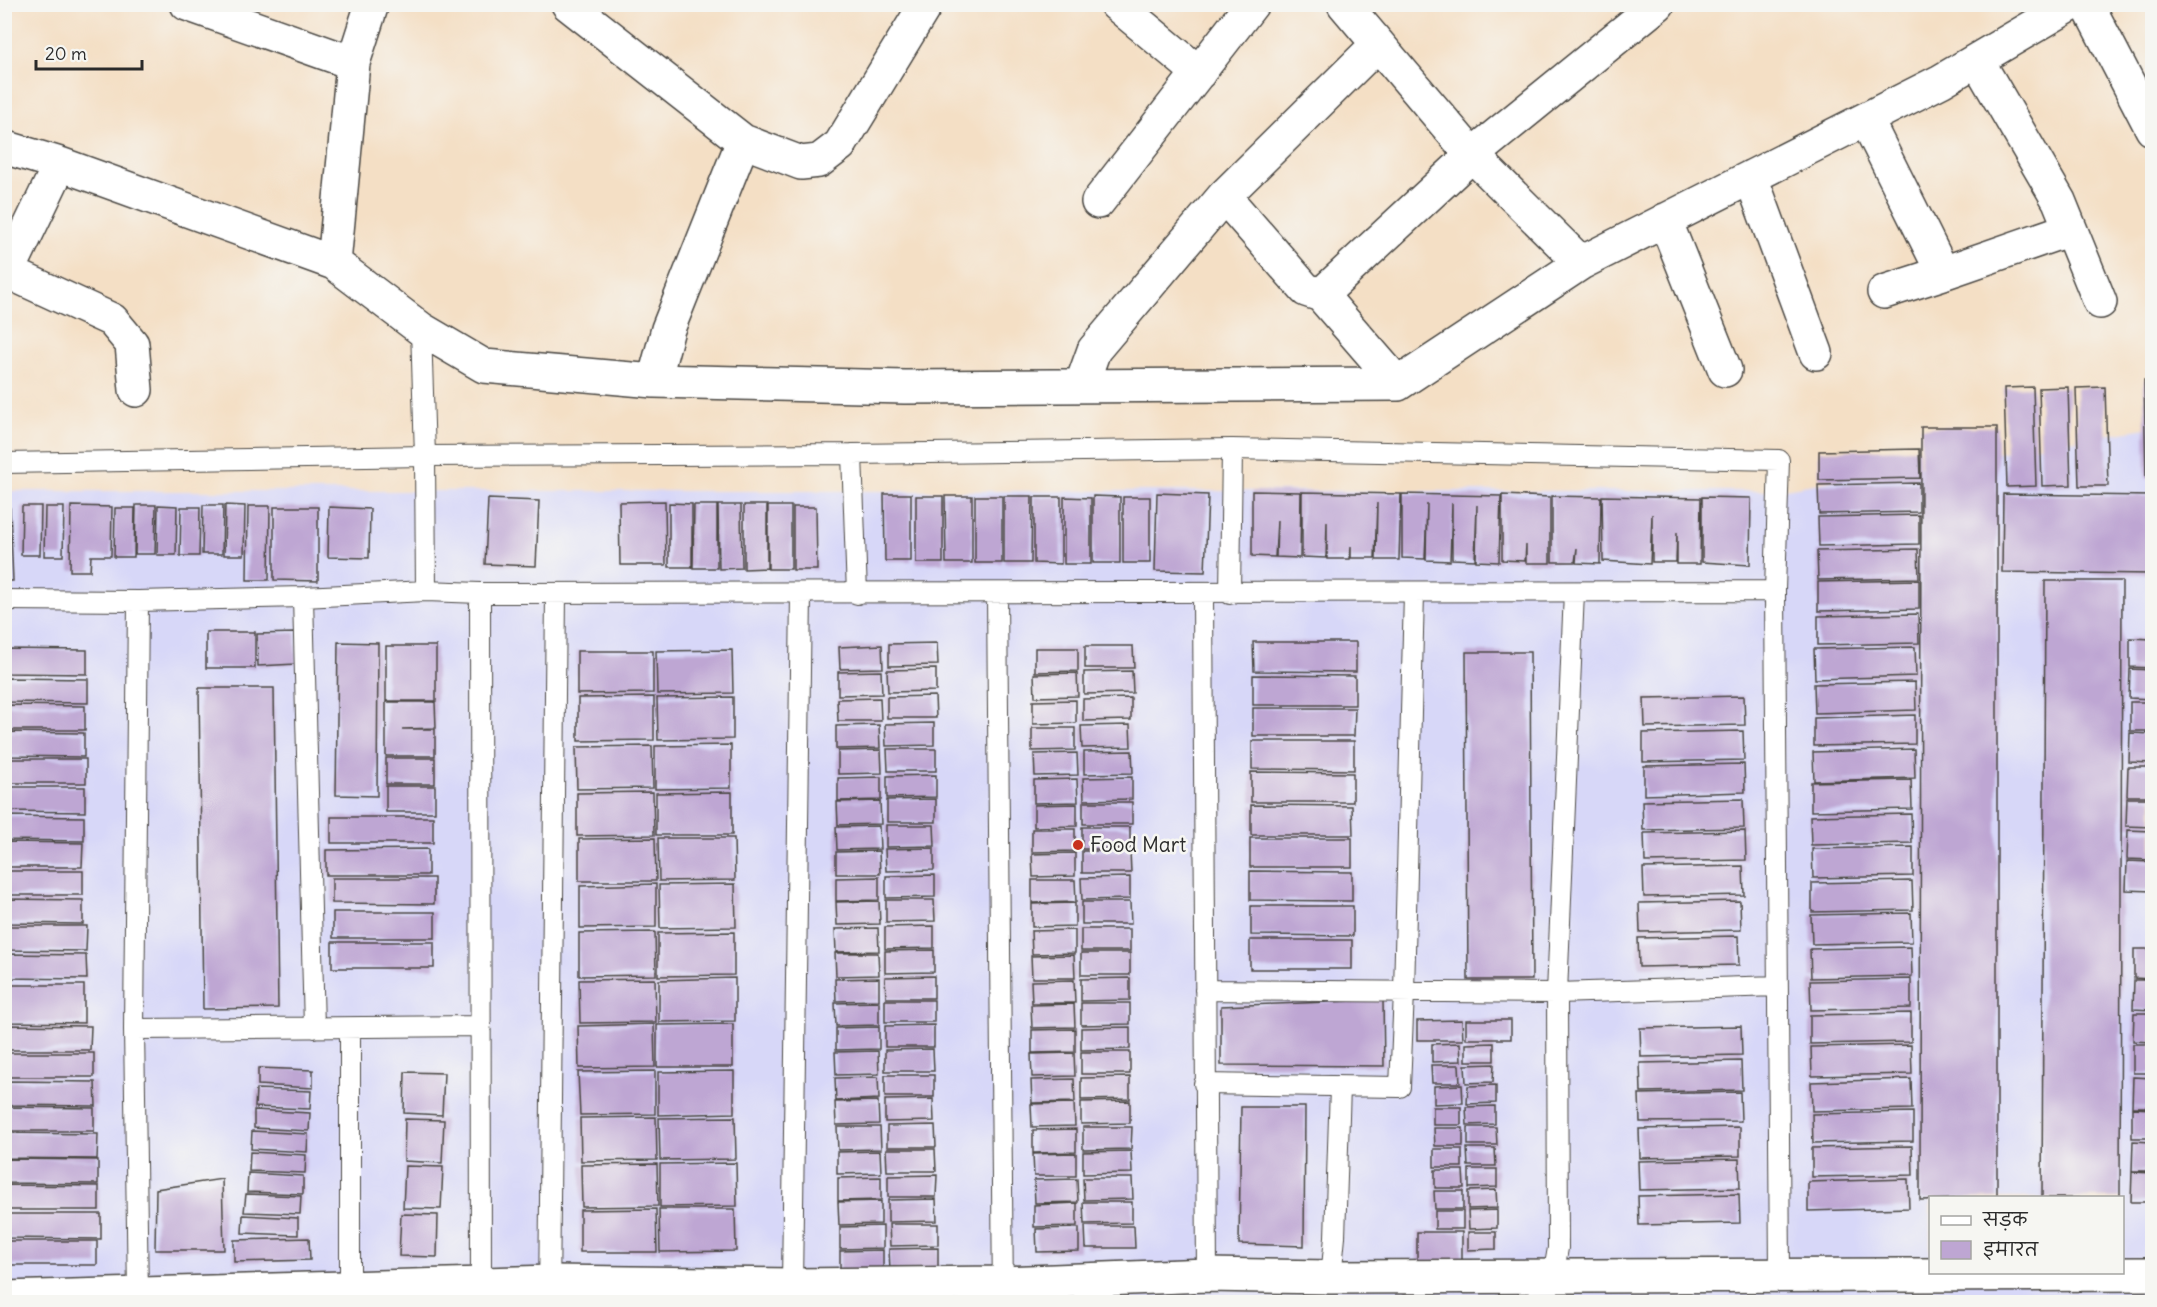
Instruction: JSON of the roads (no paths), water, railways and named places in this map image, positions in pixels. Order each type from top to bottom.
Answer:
[{"type":"street","points":[[187,4],[353,63]]},
{"type":"street","points":[[334,263],[353,63],[372,4]]},
{"type":"street","points":[[568,4],[743,141],[801,163],[819,161],[840,145],[926,4]]},
{"type":"street","points":[[1116,4],[1199,73]]},
{"type":"street","points":[[1098,202],[1252,4]]},
{"type":"street","points":[[1344,4],[1472,155],[1581,263]]},
{"type":"street","points":[[1321,295],[1472,155],[1658,4]]},
{"type":"street","points":[[4,147],[60,164],[334,263],[422,329],[484,366],[654,381],[905,387],[1398,384],[1581,263],[1866,119],[1977,60],[2072,4]]},
{"type":"street","points":[[2087,4],[2152,129]]},
{"type":"street","points":[[1081,386],[1094,350],[1224,196],[1378,44]]},
{"type":"street","points":[[1977,60],[2059,201],[2100,303]]},
{"type":"street","points":[[1866,119],[1944,273]]},
{"type":"street","points":[[654,381],[672,319],[743,141]]},
{"type":"street","points":[[60,164],[8,272],[112,320],[132,344],[136,390]]},
{"type":"street","points":[[1751,177],[1816,353]]},
{"type":"street","points":[[1224,196],[1306,290],[1321,295],[1398,384]]},
{"type":"street","points":[[1665,220],[1725,369]]},
{"type":"street","points":[[1884,292],[2070,229]]},
{"type":"street","points":[[4,1298],[350,1287],[481,1293],[792,1285],[1003,1293],[1207,1275],[1553,1277],[1780,1274],[2152,1274]]},
{"type":"lane","points":[[422,329],[426,456],[426,591]]},
{"type":"lane","points":[[4,463],[426,456],[1232,449],[1779,459],[1775,591],[1780,1274]]},
{"type":"lane","points":[[1230,594],[1232,449]]},
{"type":"lane","points":[[852,454],[857,594]]},
{"type":"lane","points":[[4,600],[138,601],[426,591],[556,594],[1230,594],[1775,591]]},
{"type":"lane","points":[[1553,1277],[1558,1248],[1557,993],[1574,592]]},
{"type":"lane","points":[[480,593],[481,1293]]},
{"type":"lane","points":[[1204,1084],[1400,1087],[1414,593]]},
{"type":"lane","points":[[550,1292],[556,594]]},
{"type":"lane","points":[[792,1285],[801,594]]},
{"type":"lane","points":[[997,594],[1003,1293]]},
{"type":"lane","points":[[1203,594],[1204,1084],[1207,1275]]},
{"type":"lane","points":[[303,597],[314,1028]]},
{"type":"lane","points":[[138,601],[134,1029],[138,1295]]},
{"type":"lane","points":[[1205,990],[1557,993],[1777,986]]},
{"type":"lane","points":[[134,1029],[350,1029],[481,1026]]},
{"type":"lane","points":[[350,1029],[350,1287]]},
{"type":"lane","points":[[1331,1277],[1335,1237],[1340,1087]]},
{"type":"place","name":"Food Mart","points":[[1078,845]]}]
